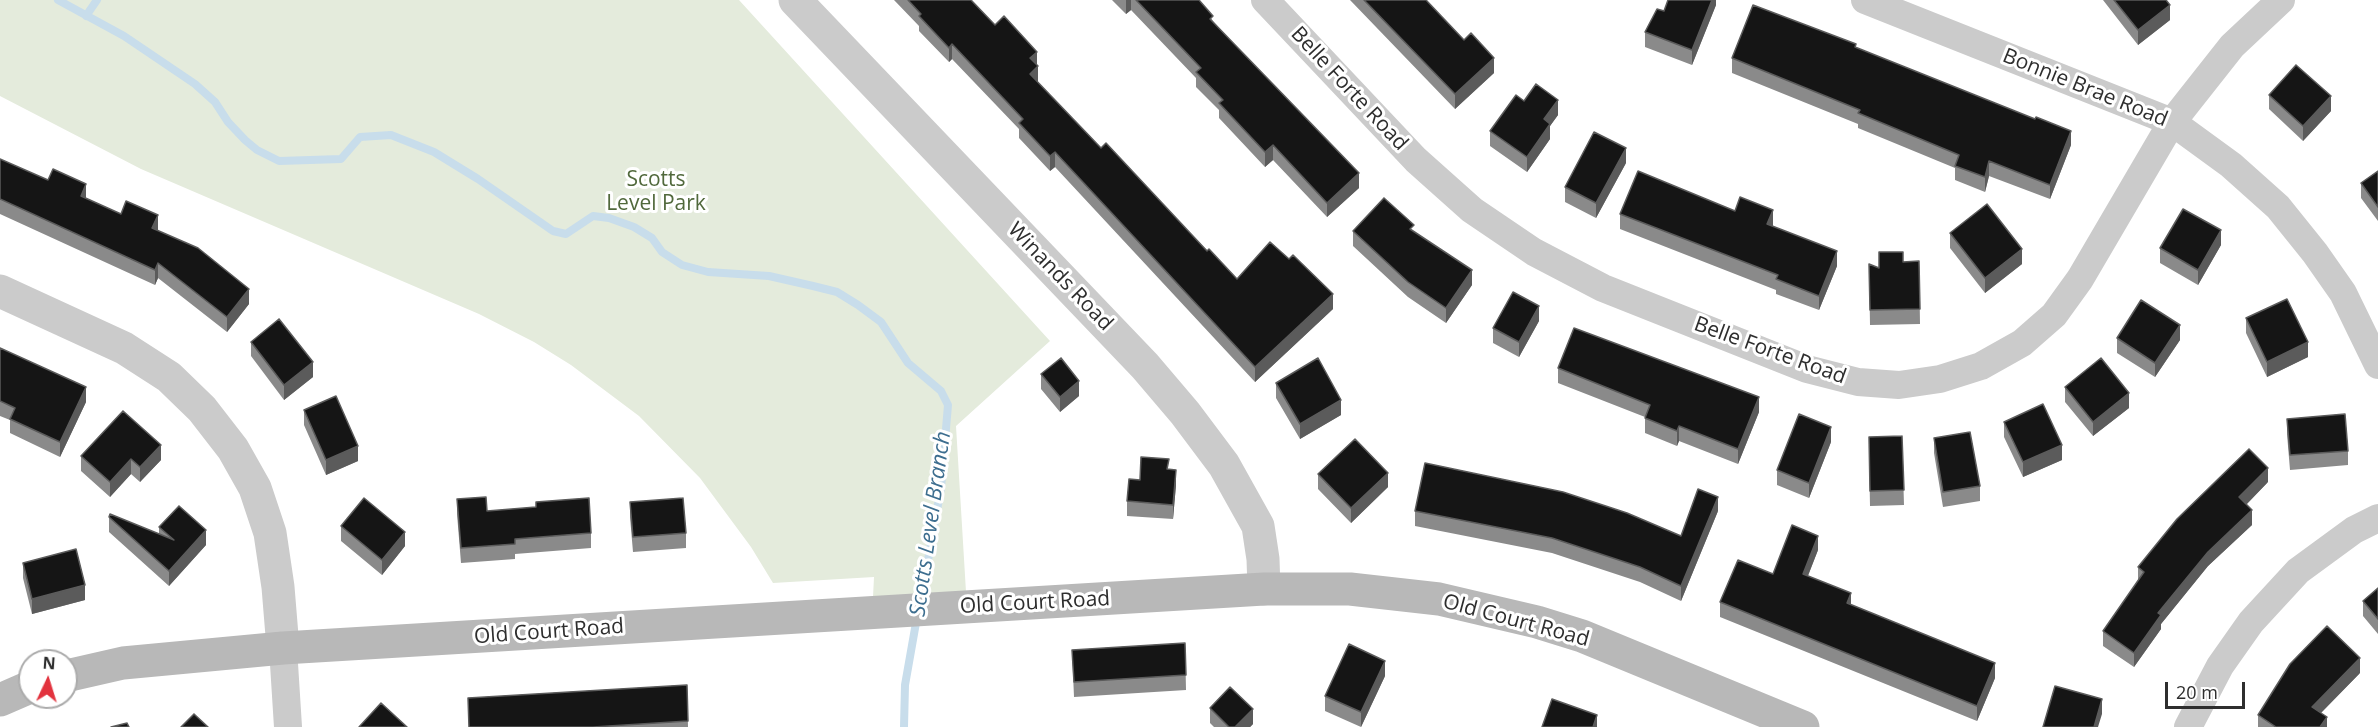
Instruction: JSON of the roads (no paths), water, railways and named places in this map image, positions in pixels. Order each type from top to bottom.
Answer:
[{"type":"main road","name":"Old Court Road","points":[[78,673],[123,663],[283,648],[1264,589],[1339,589],[1393,592],[1439,599],[1505,614],[1582,636],[1803,727]]},
{"type":"main road","points":[[0,700],[18,692]]},
{"type":"street","name":"Winands Road","points":[[795,0],[1145,366],[1185,413],[1224,465],[1257,526],[1263,559],[1264,589]]},
{"type":"street","name":"Belle Forte Road","points":[[1264,0],[1416,160],[1472,210],[1534,252],[1603,288],[1807,369],[1858,382],[1899,385],[1940,379],[1982,366],[2022,343],[2054,315],[2080,279],[2172,122],[2232,46],[2281,0]]},
{"type":"street","name":"Bonnie Brae Road","points":[[1864,0],[2172,122],[2231,165],[2278,207],[2343,293],[2378,365]]},
{"type":"street","points":[[0,291],[124,348],[169,377],[202,409],[233,449],[255,488],[270,533],[278,587],[288,727]]},
{"type":"street","points":[[2188,727],[2220,666],[2251,622],[2298,572],[2354,530],[2378,518]]},
{"type":"waterway","name":"Scotts Level Branch","points":[[58,0],[124,36],[195,84],[215,102],[228,122],[245,140],[257,150],[279,161],[341,159],[360,137],[391,135],[434,152],[478,179],[553,231],[566,234],[593,216],[609,218],[634,227],[652,238],[662,252],[682,265],[708,272],[769,276],[837,292],[858,305],[881,322],[908,363],[941,391],[948,405],[941,488],[920,604]]},
{"type":"waterway","points":[[86,16],[97,0]]},
{"type":"waterway","name":"Scotts Level Branch","points":[[904,727],[905,685],[917,617]]},
{"type":"park label","name":"Scotts Level Park","points":[[656,192]]}]
